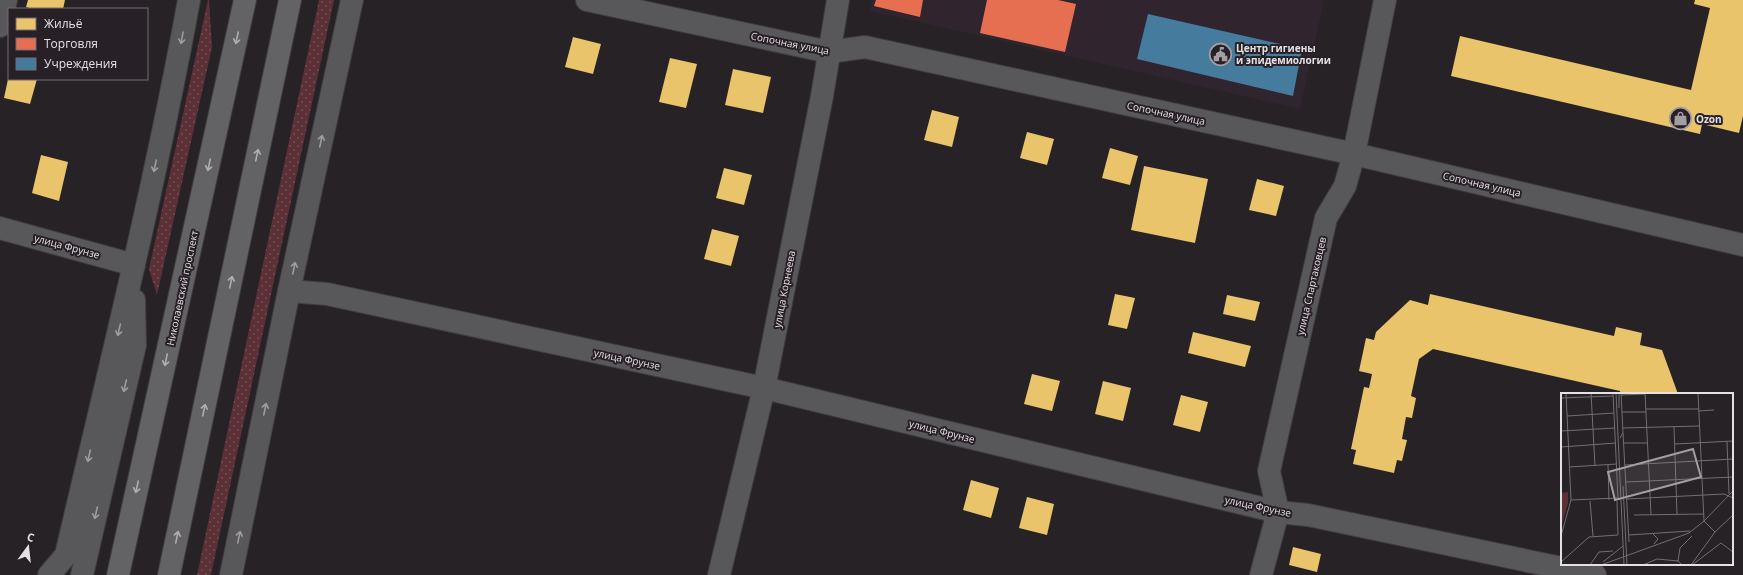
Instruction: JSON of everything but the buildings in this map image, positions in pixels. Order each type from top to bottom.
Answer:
[{"type":"main road","name":"Николаевский проспект","points":[[118,575],[245,0]]},
{"type":"main road","points":[[169,575],[290,0]]},
{"type":"street","points":[[0,26],[6,0]]},
{"type":"street","points":[[49,575],[66,555],[134,264],[176,69],[189,0]]},
{"type":"street","points":[[231,575],[289,291],[352,0]]},
{"type":"street","name":"Сопочная улица","points":[[586,0],[829,52],[865,47],[1354,154],[1743,245]]},
{"type":"street","name":"улица Корнеева","points":[[719,575],[764,388],[822,96],[838,0]]},
{"type":"street","name":"улица Спартаковцев","points":[[1261,575],[1278,512],[1269,471],[1326,218],[1345,186],[1354,154],[1385,0]]},
{"type":"street","name":"улица Фрунзе","points":[[0,228],[134,264]]},
{"type":"street","points":[[82,575],[135,345],[134,264]]},
{"type":"street","name":"улица Фрунзе","points":[[289,291],[335,295],[764,388],[1278,512],[1308,515],[1595,575]]},
{"type":"shaded area","points":[[208,0],[212,47],[157,295],[149,269]]},
{"type":"shaded area","points":[[319,0],[334,0],[211,575],[197,575]]},
{"type":"shaded area","points":[[872,0],[1324,0],[1300,109],[870,11]]},
{"type":"place","name":"Центр гигиены и эпидемиологии","points":[[1220,54]]},
{"type":"place","name":"Ozon","points":[[1681,119]]}]
